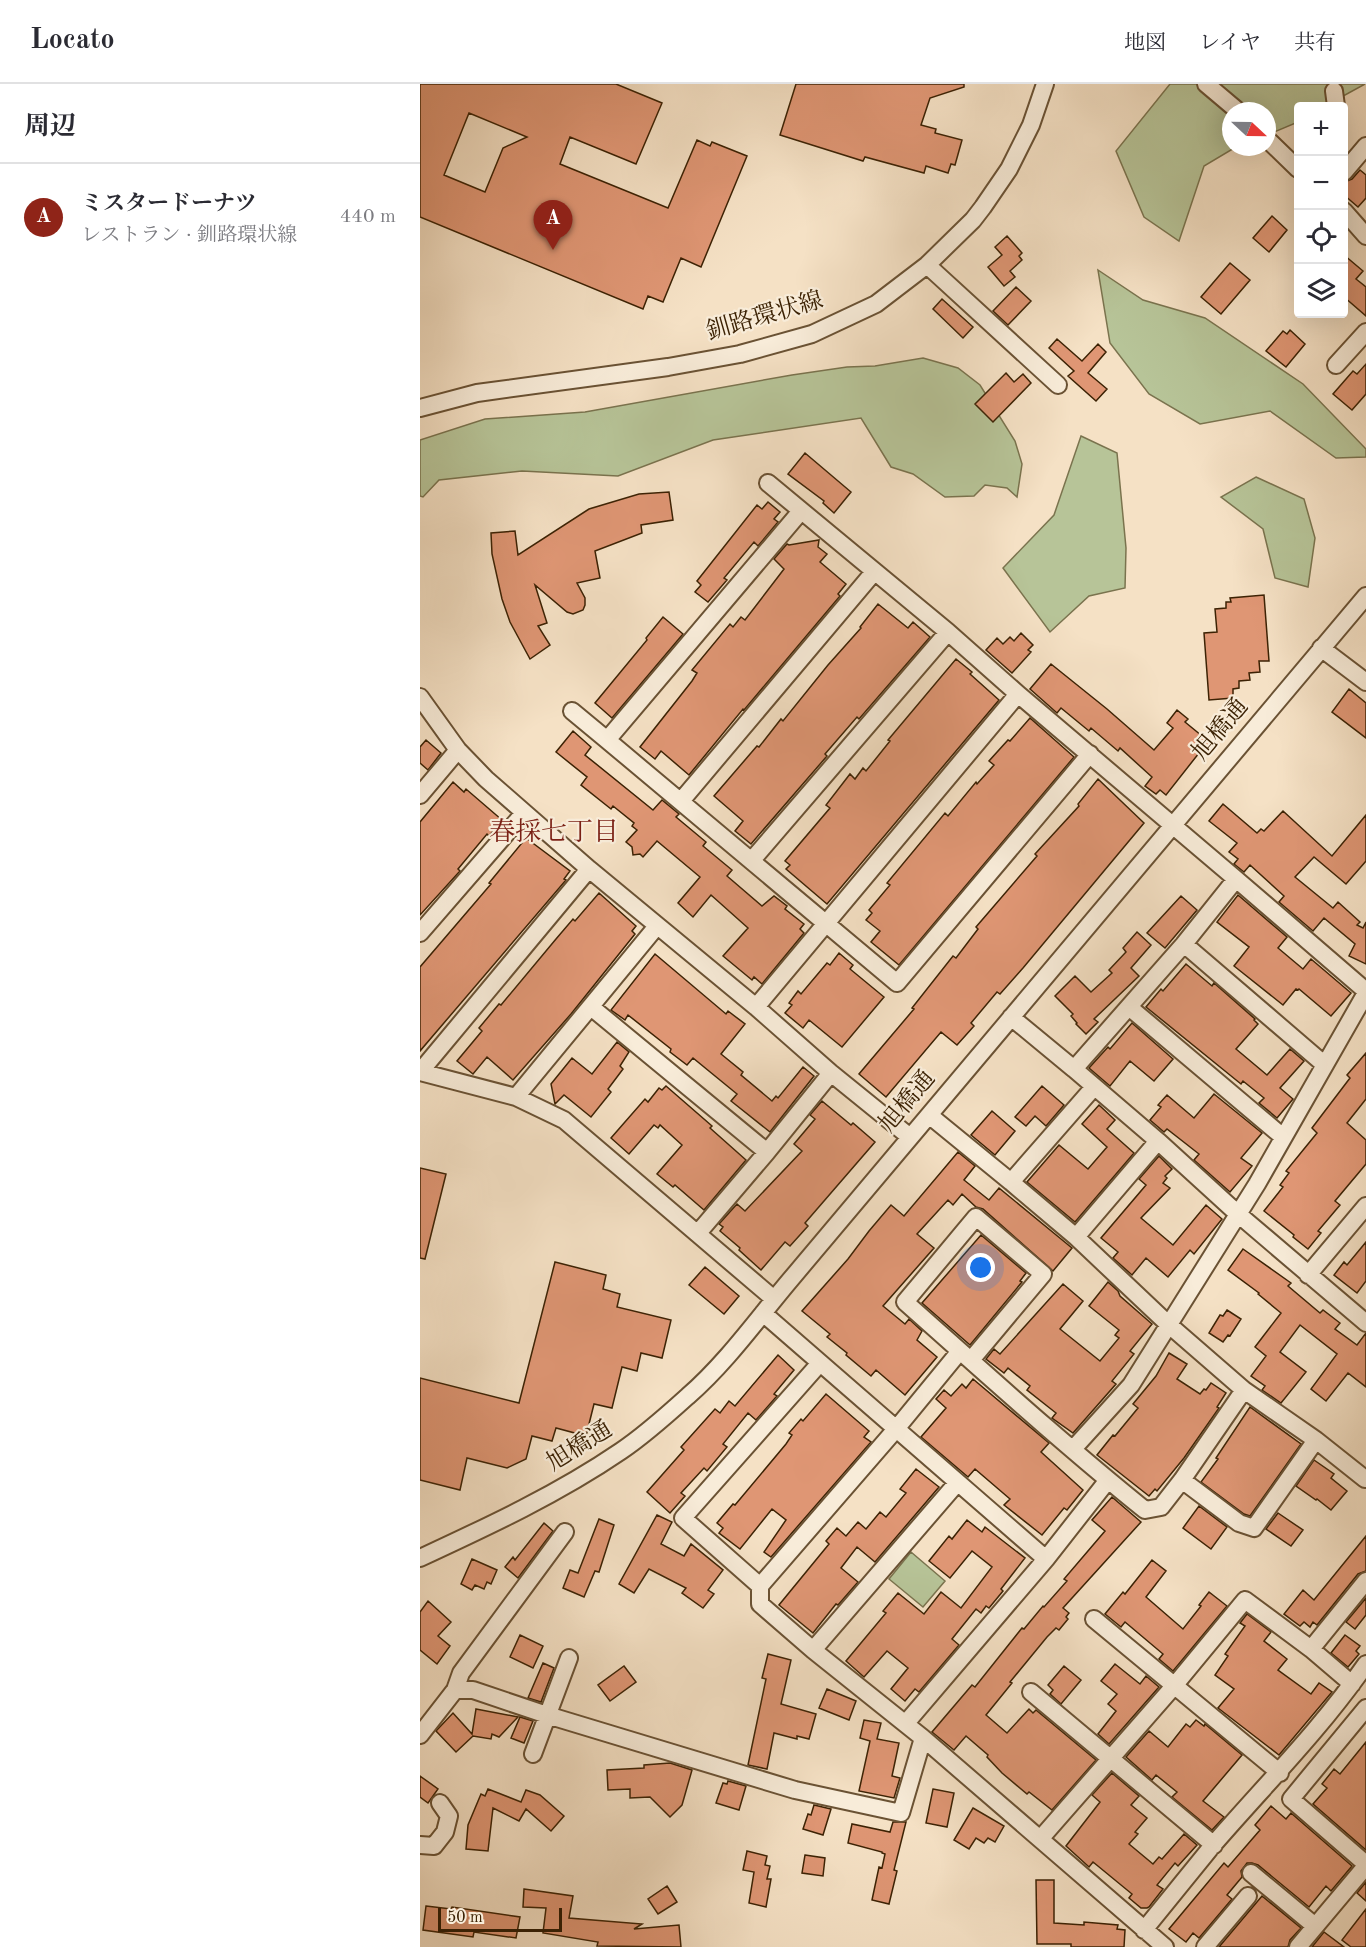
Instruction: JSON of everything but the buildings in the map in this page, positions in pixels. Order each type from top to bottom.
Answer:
[{"type":"street","name":"釧路環状線","points":[[420,408],[477,393],[668,367],[730,356],[812,334],[876,304],[927,265],[974,220],[1009,169],[1031,125],[1045,84]]},
{"type":"street","points":[[1206,84],[1227,102]]},
{"type":"street","points":[[1276,146],[1294,159]]},
{"type":"street","points":[[1348,167],[1366,146]]},
{"type":"street","points":[[1348,216],[1366,236]]},
{"type":"street","points":[[927,265],[1058,385]]},
{"type":"street","points":[[1336,365],[1366,332]]},
{"type":"street","points":[[768,483],[948,632],[1366,992],[1238,1214],[1131,1385],[1073,1449]]},
{"type":"street","points":[[607,740],[801,511]]},
{"type":"street","points":[[681,801],[874,572]]},
{"type":"street","name":"旭橋通","points":[[420,1558],[515,1513],[580,1478],[624,1450],[690,1394],[763,1313],[1366,596]]},
{"type":"street","points":[[752,860],[948,632]]},
{"type":"street","points":[[1322,648],[1366,682]]},
{"type":"street","points":[[756,1007],[1018,694]]},
{"type":"street","points":[[420,697],[458,750],[486,779],[589,869],[910,1137]]},
{"type":"street","points":[[572,711],[897,983],[1090,754]]},
{"type":"street","points":[[420,795],[458,750]]},
{"type":"street","points":[[420,933],[524,813]]},
{"type":"street","points":[[589,869],[420,1072],[516,1097],[564,1120],[774,1299]]},
{"type":"street","points":[[1074,1069],[1184,944],[1236,879]]},
{"type":"street","points":[[516,1097],[657,926]]},
{"type":"street","points":[[1184,944],[1325,1065]]},
{"type":"street","points":[[591,1007],[767,1152]]},
{"type":"street","points":[[1129,1007],[1284,1137]]},
{"type":"street","points":[[1011,1017],[1158,1141],[1238,1214],[1366,1323]]},
{"type":"street","points":[[698,1233],[831,1073]]},
{"type":"street","points":[[1011,1182],[1095,1087]]},
{"type":"street","points":[[929,1115],[1076,1238],[1168,1324],[1244,1389],[1316,1440],[1365,1479]]},
{"type":"street","points":[[1076,1238],[1158,1141]]},
{"type":"street","points":[[1308,1275],[1366,1206]]},
{"type":"street","points":[[1165,1947],[906,1723],[813,1650],[760,1604],[760,1586],[896,1429],[966,1356],[1042,1274],[976,1216],[905,1302],[966,1356],[1108,1480],[1145,1510],[1161,1508],[1244,1389]]},
{"type":"street","points":[[763,1313],[1046,1558]]},
{"type":"street","points":[[760,1586],[683,1518],[820,1363]]},
{"type":"street","points":[[1182,1480],[1239,1523],[1254,1528],[1316,1440]]},
{"type":"street","points":[[906,1723],[1046,1558],[1108,1480]]},
{"type":"street","points":[[813,1650],[957,1483]]},
{"type":"street","points":[[420,1735],[455,1690],[461,1673],[565,1532]]},
{"type":"street","points":[[1311,1649],[1366,1581]]},
{"type":"street","points":[[1041,1838],[1174,1686],[1245,1600],[1311,1649],[1352,1684]]},
{"type":"street","points":[[1094,1618],[1280,1773]]},
{"type":"street","points":[[533,1754],[569,1658]]},
{"type":"street","points":[[1144,1930],[1214,1845],[1280,1773],[1366,1664]]},
{"type":"street","points":[[455,1690],[472,1690],[546,1715],[795,1790],[901,1813],[923,1738]]},
{"type":"street","points":[[1031,1692],[1214,1845]]},
{"type":"street","points":[[1298,1947],[1366,1865],[1291,1799],[1366,1708]]},
{"type":"street","points":[[420,1845],[434,1846],[445,1832],[449,1816],[440,1803]]},
{"type":"street","points":[[1251,1873],[1316,1926]]},
{"type":"street","points":[[1206,1947],[1248,1896]]},
{"type":"green space","points":[[1170,84],[1365,84],[1332,102],[1294,102],[1294,124],[1276,131],[1276,102],[1222,102],[1222,155],[1204,166],[1179,241],[1144,217],[1116,151]]},
{"type":"green space","points":[[1098,270],[1143,300],[1205,318],[1303,384],[1366,449],[1366,457],[1336,458],[1270,411],[1200,424],[1149,394],[1110,343]]},
{"type":"green space","points":[[923,358],[958,368],[980,385],[1015,441],[1022,464],[1017,497],[1007,488],[985,485],[974,496],[945,497],[913,474],[891,467],[861,418],[713,440],[618,476],[522,471],[439,480],[423,497],[420,496],[420,440],[485,419],[585,412],[792,375]]},
{"type":"green space","points":[[1081,436],[1117,453],[1126,548],[1125,588],[1089,596],[1050,632],[1003,568],[1054,515]]},
{"type":"green space","points":[[1256,477],[1304,499],[1315,538],[1308,587],[1275,578],[1263,529],[1221,497]]},
{"type":"green space","points":[[911,1552],[945,1581],[923,1607],[889,1579]]},
{"type":"place","name":"ミスタードーナツ","points":[[553,250]]},
{"type":"district","name":"春採七丁目","points":[[554,833]]}]
